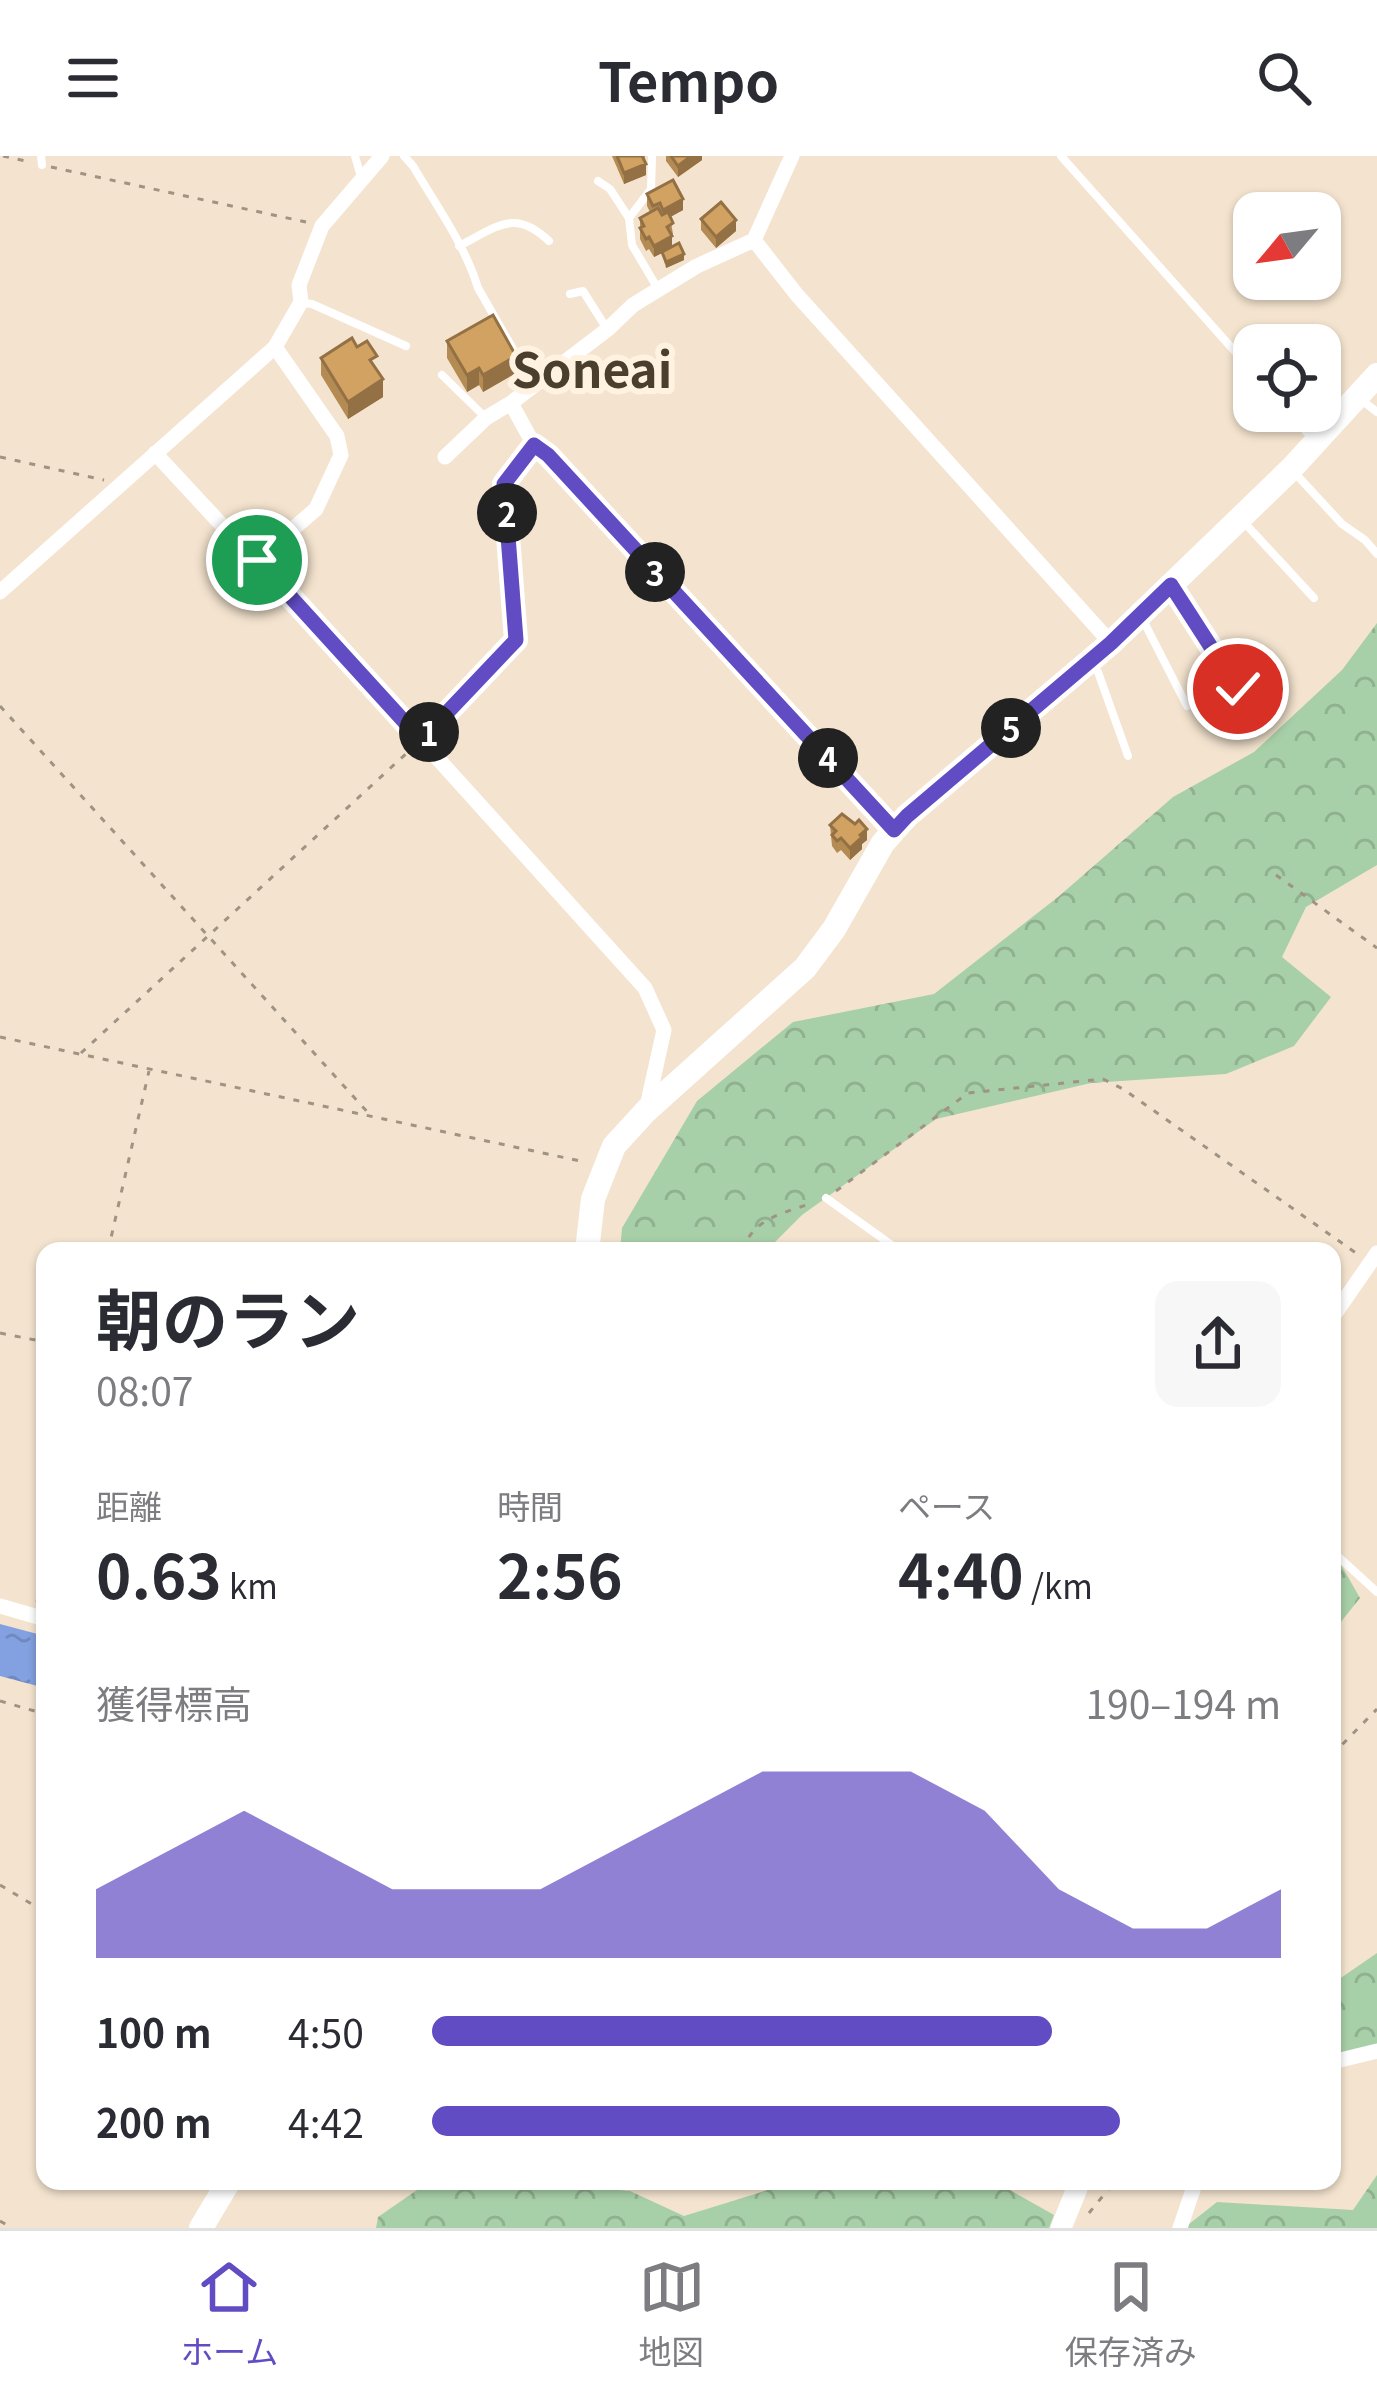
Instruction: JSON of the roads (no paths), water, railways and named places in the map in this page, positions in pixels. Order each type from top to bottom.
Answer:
[{"type":"main road","points":[[588,1242],[593,1199],[614,1146],[646,1111],[805,968],[835,929],[868,866],[894,830],[1111,643],[1371,392]]},
{"type":"main road","points":[[201,2228],[224,2190]]},
{"type":"main road","points":[[1061,2228],[1076,2190]]},
{"type":"street","points":[[0,592],[275,347],[301,302],[299,285],[322,226],[382,156]]},
{"type":"street","points":[[445,457],[486,418],[634,305],[697,266],[754,240],[788,159]]},
{"type":"street","points":[[754,240],[797,295],[1111,643]]},
{"type":"street","points":[[257,560],[316,509],[341,455],[338,436],[275,347]]},
{"type":"street","points":[[511,403],[534,445],[894,830]]},
{"type":"street","points":[[421,740],[516,640],[504,484],[534,445]]},
{"type":"street","points":[[155,452],[645,988],[664,1030],[646,1111]]},
{"type":"street","points":[[1341,1305],[1373,1258]]},
{"type":"street","points":[[0,1606],[36,1616]]},
{"type":"street","points":[[1341,2060],[1377,2051]]},
{"type":"street","points":[[1180,2228],[1193,2190]]},
{"type":"lane","points":[[355,156],[362,178]]},
{"type":"lane","points":[[404,156],[534,385]]},
{"type":"lane","points":[[1061,156],[1233,349]]},
{"type":"lane","points":[[629,218],[650,189],[652,158]]},
{"type":"lane","points":[[598,181],[610,189],[629,218],[632,245],[658,289]]},
{"type":"lane","points":[[459,246],[508,221],[533,226],[549,242]]},
{"type":"lane","points":[[570,294],[583,291],[608,329]]},
{"type":"lane","points":[[301,302],[406,346]]},
{"type":"lane","points":[[442,376],[486,418]]},
{"type":"lane","points":[[1307,432],[1316,442]]},
{"type":"lane","points":[[1291,469],[1377,554]]},
{"type":"lane","points":[[1240,518],[1314,598]]},
{"type":"lane","points":[[1171,585],[1238,689]]},
{"type":"lane","points":[[1141,614],[1186,706]]},
{"type":"lane","points":[[1089,662],[1098,673],[1128,756]]},
{"type":"lane","points":[[826,1198],[887,1242]]},
{"type":"lane","points":[[1341,1559],[1377,1592]]},
{"type":"water","points":[[0,1624],[36,1634],[36,1686],[0,1676]]},
{"type":"district","name":"Soneai","points":[[592,371]]}]
